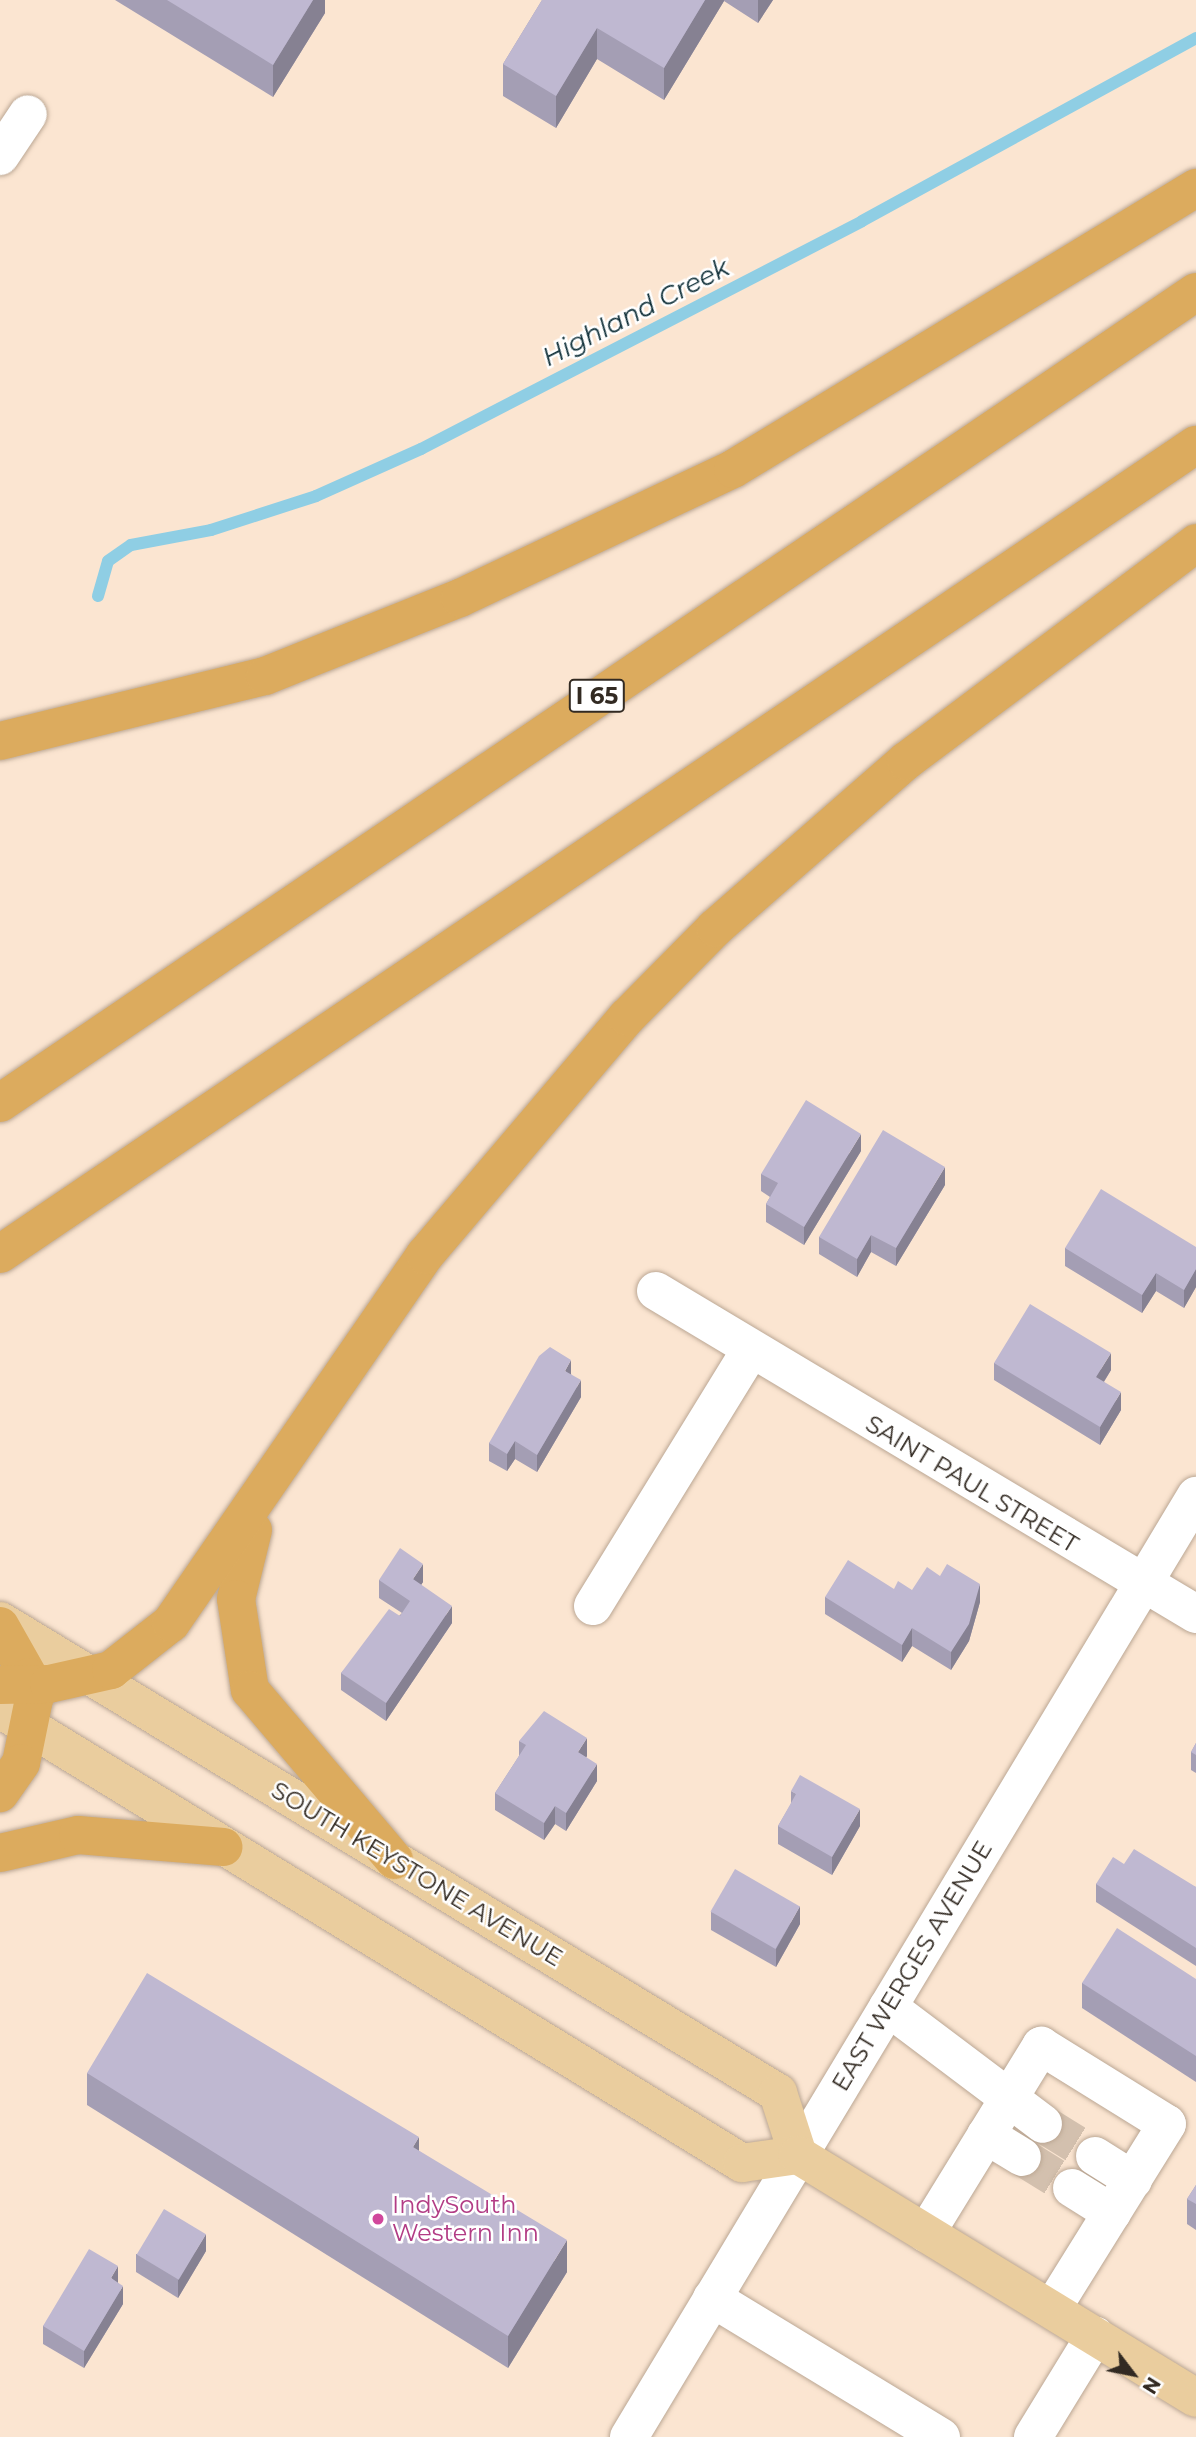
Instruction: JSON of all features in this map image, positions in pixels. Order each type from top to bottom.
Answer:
[{"type":"highway","points":[[0,741],[265,676],[485,587],[733,468],[1196,188]]},
{"type":"highway","name":"I 65","points":[[0,1103],[1196,292]]},
{"type":"highway","points":[[0,1254],[1196,445]]},
{"type":"highway","points":[[15,1685],[88,1675],[138,1655],[171,1623],[268,1487],[425,1255],[549,1104],[673,970],[906,761],[1196,542]]},
{"type":"highway","points":[[268,1487],[236,1599],[250,1690],[304,1761],[394,1860]]},
{"type":"highway","points":[[0,1623],[15,1685],[22,1763],[0,1793]]},
{"type":"highway","points":[[0,1853],[78,1835],[224,1847]]},
{"type":"main road","name":"SOUTH KEYSTONE AVENUE","points":[[0,1623],[778,2093],[798,2155]]},
{"type":"main road","points":[[16,1719],[742,2163],[798,2155],[1196,2398]]},
{"type":"street","points":[[0,156],[28,114]]},
{"type":"street","name":"SAINT PAUL STREET","points":[[656,1291],[749,1352],[1142,1586],[1196,1614]]},
{"type":"street","points":[[593,1606],[749,1352]]},
{"type":"street","name":"EAST WERGES AVENUE","points":[[629,2437],[1196,1496]]},
{"type":"street","points":[[888,2007],[1007,2102],[1043,2124]]},
{"type":"street","points":[[926,2232],[1041,2046],[1110,2088],[1167,2124],[1052,2309]]},
{"type":"street","points":[[986,2135],[1022,2157]]},
{"type":"street","points":[[1095,2156],[1133,2180]]},
{"type":"street","points":[[1072,2188],[1112,2213]]},
{"type":"street","points":[[712,2298],[941,2437]]},
{"type":"street","points":[[1033,2437],[1095,2336]]},
{"type":"building","points":[[167,0],[313,0],[273,65]]},
{"type":"building","points":[[542,0],[705,0],[664,68],[597,28],[556,96],[503,64]]},
{"type":"building","points":[[806,1100],[861,1134],[804,1227],[766,1204],[778,1183],[761,1174]]},
{"type":"building","points":[[883,1130],[945,1167],[896,1248],[871,1235],[857,1259],[819,1237]]},
{"type":"building","points":[[1101,1189],[1196,1247],[1196,1269],[1184,1290],[1156,1273],[1142,1295],[1065,1248]]},
{"type":"building","points":[[1030,1304],[1111,1353],[1096,1377],[1121,1392],[1100,1427],[994,1363]]},
{"type":"building","points":[[550,1347],[571,1360],[565,1371],[581,1380],[537,1455],[515,1441],[507,1454],[489,1443],[539,1356]]},
{"type":"building","points":[[400,1548],[423,1564],[413,1579],[452,1606],[386,1703],[341,1673],[389,1609],[400,1616],[410,1601],[379,1580]]},
{"type":"building","points":[[848,1560],[894,1589],[898,1581],[912,1590],[927,1567],[940,1576],[947,1564],[980,1584],[969,1624],[951,1652],[912,1628],[902,1645],[825,1597]]},
{"type":"building","points":[[544,1711],[587,1738],[578,1752],[597,1764],[566,1813],[555,1806],[544,1823],[495,1793],[526,1745],[519,1741]]},
{"type":"building","points":[[800,1775],[860,1809],[832,1857],[778,1826],[796,1794],[791,1791]]},
{"type":"building","points":[[1134,1849],[1196,1887],[1196,1948],[1096,1884],[1113,1857],[1124,1864]]},
{"type":"building","points":[[735,1869],[800,1906],[775,1949],[711,1911]]},
{"type":"building","points":[[1117,1928],[1196,1979],[1196,2056],[1082,1983]]},
{"type":"building","name":"IndySouth Western Inn","points":[[147,1973],[419,2137],[413,2147],[567,2240],[508,2336],[87,2073]]},
{"type":"building","points":[[1196,2185],[1196,2204],[1187,2199]]},
{"type":"building","points":[[164,2209],[206,2234],[179,2280],[137,2254]]},
{"type":"building","points":[[89,2249],[118,2266],[111,2278],[123,2286],[84,2351],[43,2326]]},
{"type":"waterway","name":"Highland Creek","points":[[98,596],[108,561],[131,545],[211,530],[316,496],[421,449],[862,221],[1196,38]]},
{"type":"tunnel","points":[[1043,2124],[1095,2156]]},
{"type":"tunnel","points":[[1022,2157],[1072,2188]]},
{"type":"place","name":"IndySouth Western Inn","points":[[378,2219]]}]
